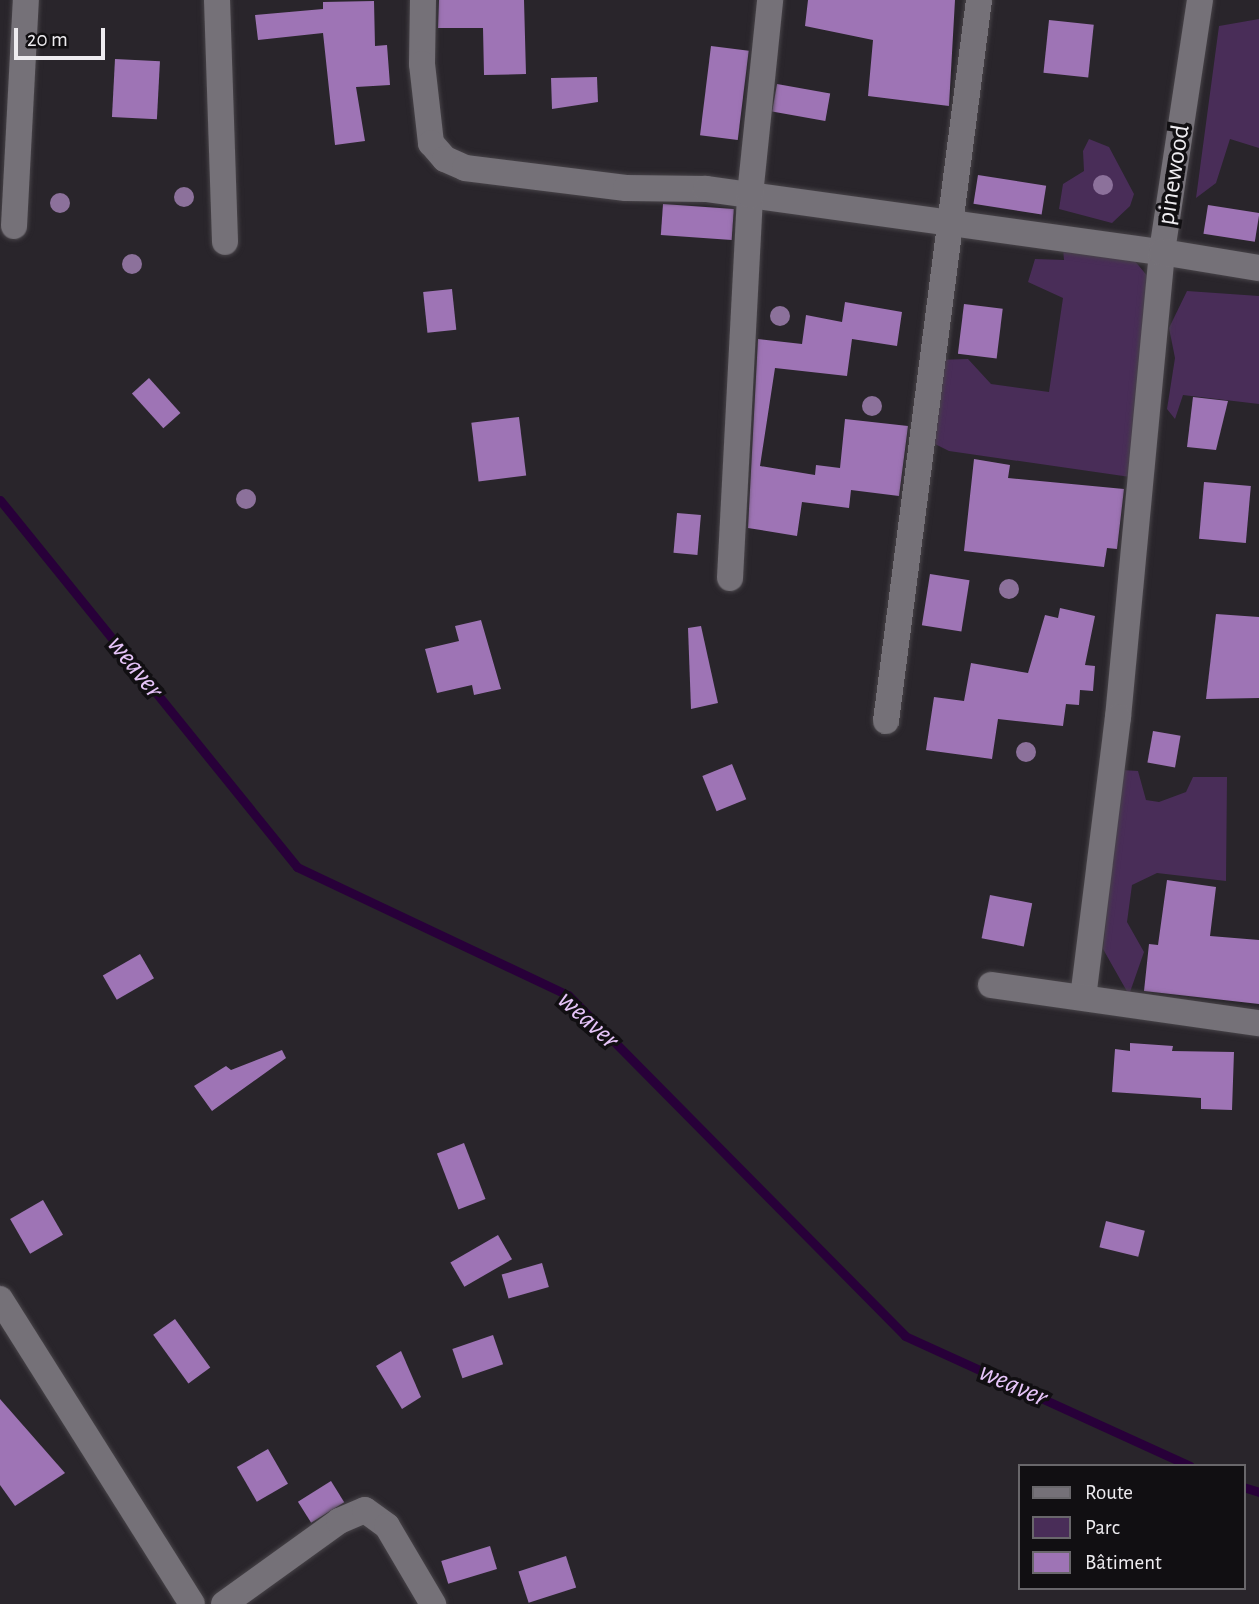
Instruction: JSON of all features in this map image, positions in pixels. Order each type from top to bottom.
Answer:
[{"type":"street","points":[[14,226],[26,0]]},
{"type":"street","points":[[216,0],[226,242]]},
{"type":"street","points":[[424,0],[422,64],[431,143],[445,159],[491,172],[626,188],[750,195],[949,220],[1162,252],[1118,717],[1083,997]]},
{"type":"street","points":[[730,578],[750,195],[771,0]]},
{"type":"street","points":[[886,722],[979,0]]},
{"type":"street","name":"pinewood","points":[[1200,0],[1162,252],[1259,268]]},
{"type":"street","points":[[991,985],[1259,1023]]},
{"type":"street","points":[[0,1299],[192,1604]]},
{"type":"street","points":[[224,1604],[339,1521],[365,1510],[387,1526],[433,1604]]},
{"type":"green space","points":[[1259,19],[1259,148],[1230,139],[1216,183],[1196,198],[1219,26]]},
{"type":"green space","points":[[1089,139],[1109,147],[1134,194],[1130,206],[1112,223],[1059,209],[1063,184],[1084,171],[1083,151]]},
{"type":"green space","points":[[1063,248],[1134,260],[1164,296],[1144,479],[949,451],[931,442],[935,360],[968,359],[991,384],[1049,392],[1063,298],[1028,282],[1035,259],[1064,260]]},
{"type":"green space","points":[[1187,291],[1259,296],[1259,404],[1183,395],[1175,419],[1167,409],[1175,358],[1169,328]]},
{"type":"green space","points":[[1122,770],[1138,771],[1146,800],[1159,802],[1186,792],[1193,777],[1227,777],[1226,881],[1157,873],[1132,885],[1127,922],[1144,952],[1129,995],[1103,949]]},
{"type":"building","points":[[439,0],[524,0],[526,74],[484,75],[483,28],[438,28]]},
{"type":"building","points":[[808,0],[955,0],[949,106],[868,96],[873,40],[805,26]]},
{"type":"building","points":[[374,1],[375,46],[387,45],[390,85],[356,87],[365,141],[335,145],[323,33],[258,40],[255,15],[323,9],[323,2]]},
{"type":"building","points":[[1049,20],[1094,25],[1088,77],[1043,73]]},
{"type":"building","points":[[711,46],[749,51],[738,140],[700,135]]},
{"type":"building","points":[[115,59],[160,61],[157,119],[112,117]]},
{"type":"building","points":[[597,77],[598,102],[552,109],[551,78]]},
{"type":"building","points":[[777,84],[830,93],[825,121],[772,112]]},
{"type":"building","points":[[978,175],[1046,186],[1042,214],[973,204]]},
{"type":"building","points":[[663,204],[734,209],[732,240],[661,235]]},
{"type":"building","points":[[1208,205],[1259,213],[1255,242],[1203,234]]},
{"type":"building","points":[[452,289],[456,330],[427,333],[423,292]]},
{"type":"building","points":[[845,302],[902,312],[897,346],[852,339],[847,376],[775,368],[760,466],[815,475],[816,465],[840,468],[845,419],[908,426],[899,496],[851,490],[849,508],[802,502],[797,536],[748,528],[758,339],[802,344],[806,315],[842,322]]},
{"type":"building","points":[[964,304],[1003,309],[997,358],[958,354]]},
{"type":"building","points":[[149,378],[180,413],[163,428],[132,393]]},
{"type":"building","points":[[1193,397],[1228,401],[1216,450],[1187,447]]},
{"type":"building","points":[[519,417],[526,476],[479,481],[471,423]]},
{"type":"building","points":[[974,459],[1010,465],[1008,478],[1124,489],[1117,549],[1107,548],[1104,567],[964,551]]},
{"type":"building","points":[[1204,482],[1251,486],[1246,543],[1199,539]]},
{"type":"building","points":[[677,513],[701,515],[697,555],[674,553]]},
{"type":"building","points":[[930,574],[970,580],[961,632],[922,625]]},
{"type":"building","points":[[1060,608],[1095,616],[1085,665],[1095,666],[1093,691],[1080,690],[1079,705],[1066,704],[1063,726],[998,719],[992,759],[926,750],[934,697],[964,701],[971,663],[1028,673],[1045,615],[1058,618]]},
{"type":"building","points":[[1216,614],[1259,617],[1259,698],[1206,699]]},
{"type":"building","points":[[481,620],[501,689],[474,695],[472,685],[437,693],[425,649],[459,641],[455,626]]},
{"type":"building","points":[[701,626],[718,703],[691,709],[688,628]]},
{"type":"building","points":[[1153,731],[1181,736],[1175,767],[1147,763]]},
{"type":"building","points":[[732,764],[746,799],[717,811],[702,776]]},
{"type":"building","points":[[1167,880],[1216,887],[1210,936],[1259,940],[1259,1004],[1144,991],[1149,944],[1158,945]]},
{"type":"building","points":[[990,895],[1032,903],[1024,946],[982,938]]},
{"type":"building","points":[[140,954],[154,978],[117,1000],[103,976]]},
{"type":"building","points":[[1130,1043],[1173,1046],[1172,1051],[1234,1052],[1232,1110],[1201,1109],[1201,1098],[1112,1092],[1115,1049],[1130,1051]]},
{"type":"building","points":[[282,1050],[286,1058],[212,1111],[194,1086],[226,1066],[231,1070]]},
{"type":"building","points":[[464,1143],[486,1199],[458,1209],[437,1153]]},
{"type":"building","points":[[43,1200],[63,1235],[30,1254],[10,1219]]},
{"type":"building","points":[[1106,1221],[1145,1231],[1138,1257],[1099,1247]]},
{"type":"building","points":[[498,1235],[512,1259],[464,1287],[450,1262]]},
{"type":"building","points":[[542,1263],[549,1287],[509,1299],[502,1275]]},
{"type":"building","points":[[175,1319],[210,1368],[188,1383],[153,1335]]},
{"type":"building","points":[[493,1335],[503,1364],[462,1378],[452,1349]]},
{"type":"building","points":[[401,1351],[421,1397],[402,1409],[376,1366]]},
{"type":"building","points":[[0,1399],[65,1473],[15,1506],[0,1485]]},
{"type":"building","points":[[268,1449],[288,1484],[257,1502],[237,1467]]},
{"type":"building","points":[[331,1481],[344,1502],[311,1523],[298,1502]]},
{"type":"building","points":[[490,1546],[497,1569],[448,1584],[441,1561]]},
{"type":"building","points":[[566,1556],[576,1587],[529,1603],[518,1571]]},
{"type":"waterway","name":"weaver","points":[[0,500],[297,867],[568,995],[905,1336],[1186,1464]]},
{"type":"waterway","name":"weaver","points":[[1245,1488],[1259,1492]]}]
